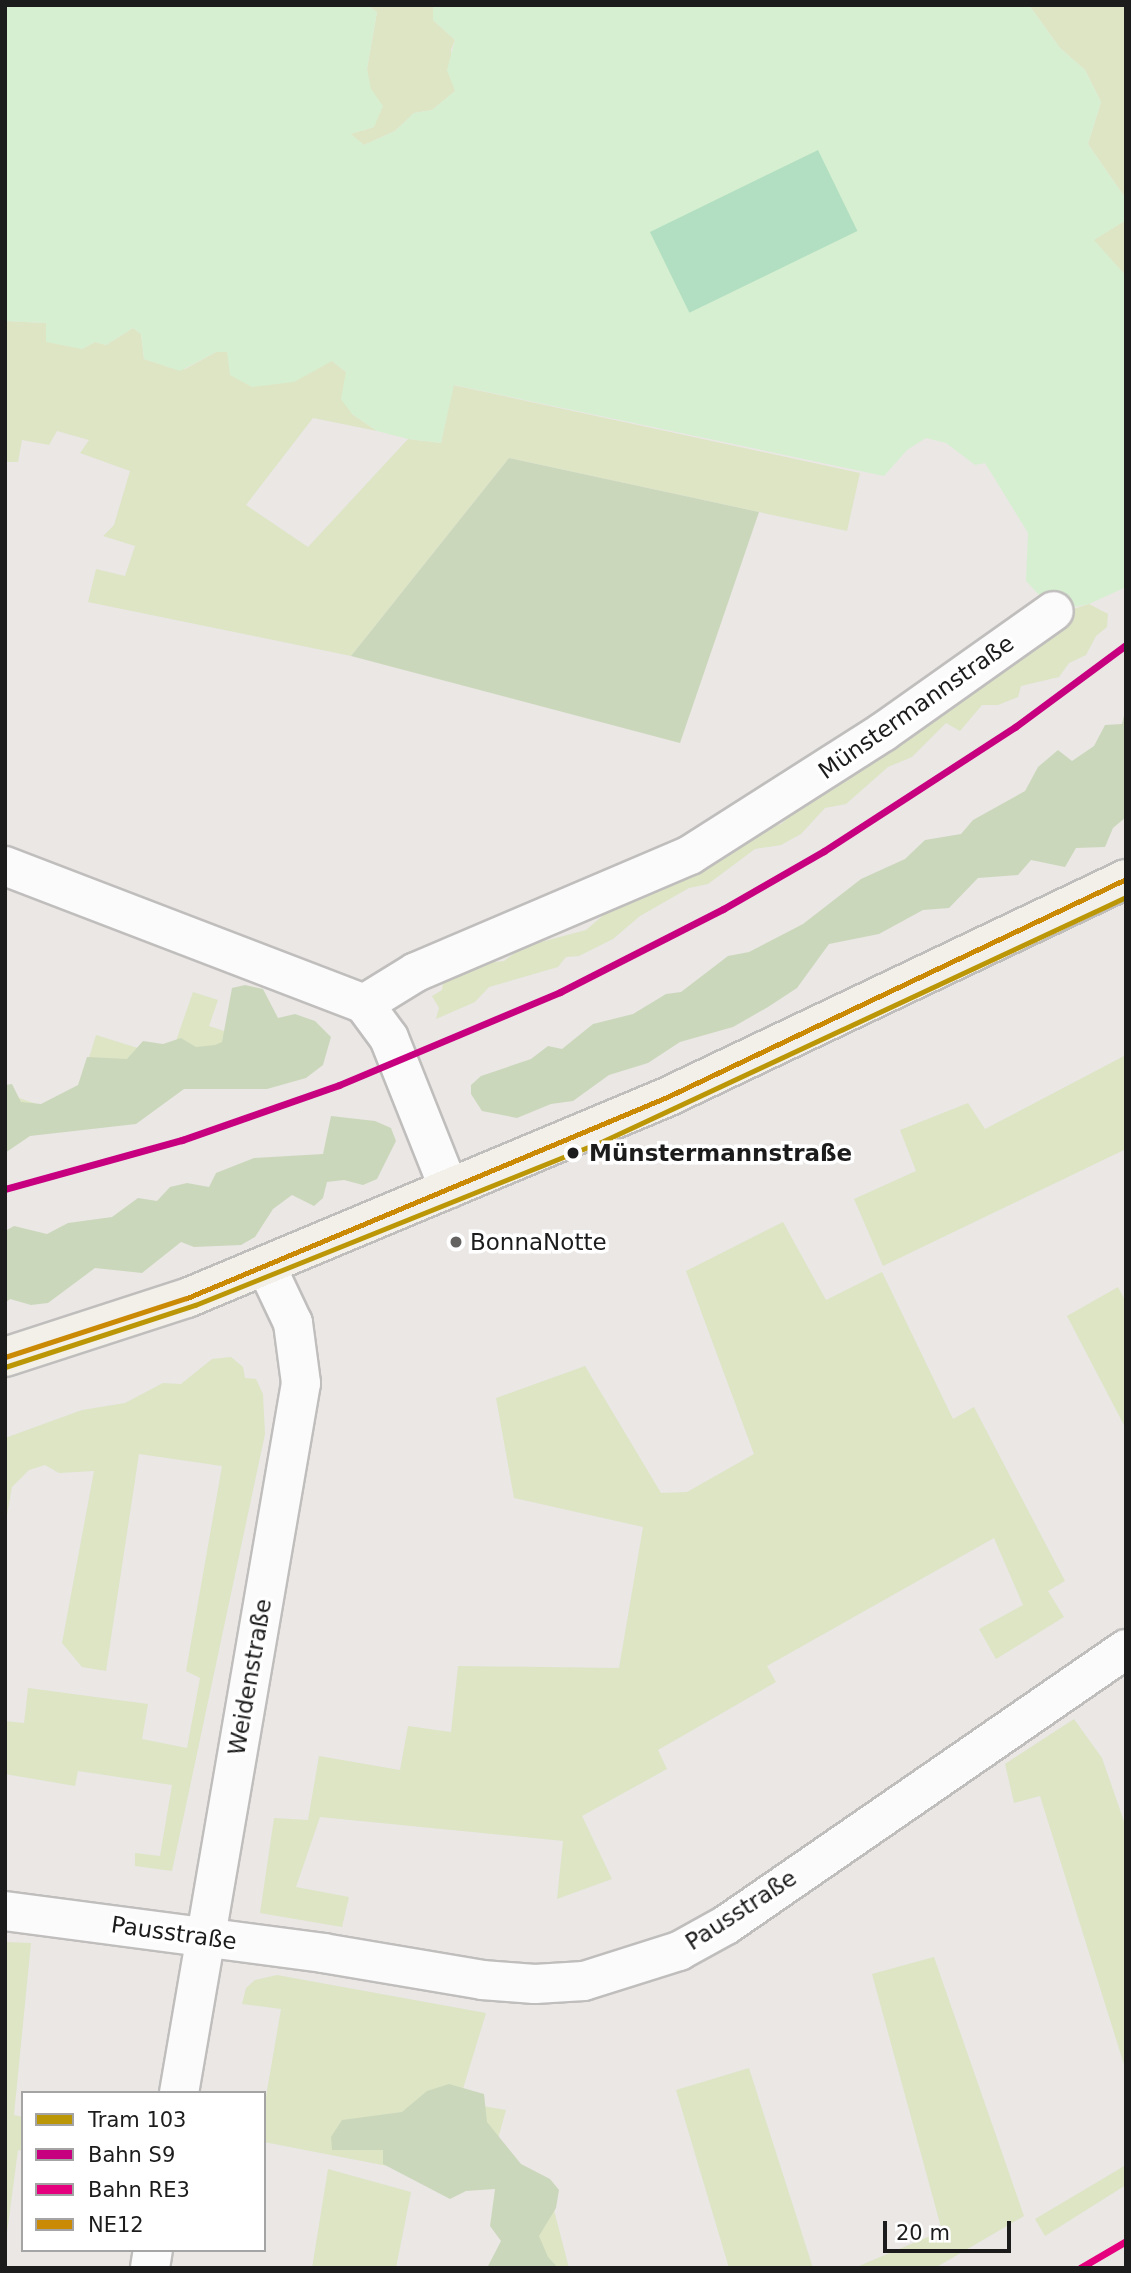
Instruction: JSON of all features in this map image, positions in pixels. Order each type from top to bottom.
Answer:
[{"type":"main road","points":[[5,1357],[79,1336],[266,1266],[667,1097],[1126,879]]},
{"type":"street","name":"Münstermannstraße","points":[[364,1004],[416,972],[690,855],[883,732],[1054,611]]},
{"type":"street","points":[[5,866],[364,1004],[389,1038],[449,1189]]},
{"type":"street","name":"Weidenstraße","points":[[179,2091],[301,1384],[293,1323],[266,1266]]},
{"type":"street","name":"Pausstraße","points":[[5,1911],[536,1984],[584,1981],[636,1967],[679,1951],[726,1925],[1126,1650]]},
{"type":"green space","points":[[5,5],[367,5],[377,12],[367,69],[371,89],[383,106],[374,127],[351,134],[364,145],[395,131],[414,113],[432,110],[455,91],[447,70],[455,40],[433,20],[433,5],[1029,5],[1060,48],[1085,70],[1101,102],[1088,144],[1126,199],[1126,220],[1094,240],[1126,276],[1126,587],[1089,604],[1054,611],[1026,581],[1028,533],[985,463],[975,465],[946,443],[926,438],[907,450],[884,476],[454,385],[441,443],[408,439],[377,431],[352,414],[341,399],[346,372],[332,361],[294,382],[252,387],[230,375],[227,352],[216,352],[180,371],[144,359],[141,334],[133,328],[106,345],[95,342],[82,349],[46,342],[46,323],[5,321]]},
{"type":"green space","points":[[367,5],[433,5],[433,20],[455,40],[451,50],[455,91],[432,110],[414,113],[395,131],[364,145],[350,134],[374,127],[367,69],[377,12]]},
{"type":"green space","points":[[1029,5],[1126,5],[1126,199],[1088,144],[1101,102],[1085,70],[1060,48]]},
{"type":"green space","points":[[818,150],[857,231],[689,313],[650,232]]},
{"type":"green space","points":[[1126,220],[1126,276],[1093,240]]},
{"type":"green space","points":[[5,321],[46,323],[48,330],[82,349],[95,342],[106,345],[133,328],[141,334],[144,359],[172,368],[185,369],[216,352],[227,352],[231,363],[332,361],[346,372],[352,414],[377,431],[313,418],[246,505],[308,547],[408,439],[441,443],[453,385],[860,473],[847,531],[509,458],[351,656],[88,602],[96,569],[125,576],[135,546],[103,536],[114,525],[130,471],[80,453],[89,440],[57,431],[49,445],[22,440],[18,462],[5,462]]},
{"type":"green space","points":[[509,458],[759,512],[680,743],[351,656]]},
{"type":"green space","points":[[1089,604],[1108,614],[1107,627],[1096,636],[1086,655],[1069,663],[1059,677],[1021,686],[1018,697],[998,705],[982,705],[960,731],[946,723],[912,757],[888,767],[846,804],[825,808],[801,834],[781,845],[755,849],[708,884],[689,888],[640,916],[613,939],[579,956],[566,957],[558,967],[489,987],[475,1002],[436,1019],[439,1008],[432,996],[442,990],[443,983],[479,964],[504,961],[522,947],[586,930],[614,906],[629,904],[654,885],[759,829],[781,824],[818,790],[1003,657],[1023,657],[1031,639],[1070,610]]},
{"type":"green space","points":[[1126,707],[1126,817],[1113,828],[1105,847],[1076,848],[1065,867],[1031,860],[1018,875],[978,878],[949,908],[923,910],[879,934],[829,944],[797,988],[768,1007],[733,1027],[680,1042],[648,1063],[609,1075],[573,1101],[551,1104],[517,1118],[482,1111],[471,1094],[471,1085],[481,1076],[531,1059],[548,1046],[562,1049],[593,1024],[633,1014],[666,994],[681,992],[728,956],[749,952],[803,924],[861,879],[905,859],[925,840],[961,834],[973,820],[1025,791],[1038,767],[1058,750],[1072,761],[1094,746],[1105,725],[1122,724]]},
{"type":"green space","points":[[245,985],[263,989],[278,1018],[295,1014],[315,1021],[331,1037],[323,1065],[306,1078],[267,1089],[184,1089],[136,1124],[30,1136],[5,1153],[5,1085],[12,1084],[21,1102],[41,1104],[78,1085],[87,1057],[127,1059],[143,1041],[163,1044],[181,1038],[196,1047],[215,1045],[222,1042],[232,988]]},
{"type":"green space","points":[[193,992],[218,1000],[209,1026],[233,1034],[250,1054],[65,1128],[5,1093],[71,1116],[96,1035],[170,1058]]},
{"type":"green space","points":[[1126,1055],[1126,1149],[883,1266],[854,1199],[916,1171],[900,1130],[968,1103],[985,1129]]},
{"type":"green space","points":[[331,1116],[375,1121],[391,1128],[396,1141],[377,1179],[363,1185],[344,1180],[327,1182],[323,1198],[314,1206],[292,1195],[273,1209],[255,1237],[241,1245],[194,1247],[181,1242],[142,1273],[95,1268],[48,1303],[31,1305],[10,1299],[5,1303],[5,1231],[14,1226],[47,1234],[68,1223],[112,1217],[138,1198],[157,1201],[170,1187],[187,1183],[209,1187],[216,1173],[254,1158],[323,1154]]},
{"type":"green space","points":[[783,1222],[826,1300],[882,1272],[953,1419],[974,1407],[1065,1581],[1048,1591],[1064,1617],[996,1659],[979,1629],[1023,1605],[994,1538],[767,1666],[776,1682],[658,1750],[667,1769],[582,1816],[612,1879],[557,1899],[563,1841],[320,1817],[296,1887],[349,1897],[342,1927],[260,1913],[274,1818],[308,1820],[319,1756],[400,1770],[408,1726],[451,1732],[458,1666],[619,1668],[643,1527],[514,1498],[496,1398],[585,1366],[661,1493],[687,1492],[754,1454],[686,1271]]},
{"type":"green space","points":[[1118,1287],[1126,1302],[1126,1429],[1067,1316]]},
{"type":"green space","points":[[231,1357],[243,1367],[245,1378],[256,1379],[263,1394],[265,1434],[172,1871],[135,1866],[135,1853],[160,1856],[172,1785],[78,1771],[75,1786],[5,1774],[5,1721],[24,1723],[28,1688],[148,1704],[142,1739],[187,1748],[200,1678],[186,1671],[222,1466],[139,1454],[106,1671],[82,1667],[62,1643],[94,1471],[59,1473],[45,1465],[29,1470],[12,1487],[5,1526],[5,1438],[82,1410],[125,1403],[163,1383],[181,1384],[212,1359]]},
{"type":"green space","points":[[1074,1719],[1102,1758],[1126,1827],[1126,2071],[1040,1796],[1014,1803],[1005,1764]]},
{"type":"green space","points":[[5,1942],[31,1943],[14,2115],[21,2117],[21,2151],[18,2150],[5,2248]]},
{"type":"green space","points":[[934,1957],[1024,2216],[935,2268],[854,2268],[942,2231],[872,1974]]},
{"type":"green space","points":[[277,1975],[486,2013],[459,2102],[506,2110],[485,2185],[266,2142],[266,2096],[281,2009],[242,2004],[246,1988],[255,1980]]},
{"type":"green space","points":[[749,2068],[813,2268],[729,2268],[676,2090]]},
{"type":"green space","points":[[449,2084],[484,2094],[487,2122],[521,2164],[550,2179],[559,2190],[556,2208],[539,2236],[548,2257],[558,2268],[487,2268],[501,2241],[490,2226],[495,2189],[466,2191],[450,2199],[383,2164],[383,2150],[332,2150],[331,2137],[342,2120],[402,2112],[427,2091]]},
{"type":"green space","points":[[1126,2165],[1126,2185],[1045,2236],[1035,2219]]},
{"type":"green space","points":[[328,2169],[411,2192],[396,2268],[312,2268]]},
{"type":"green space","points":[[549,2191],[569,2268],[519,2268]]},
{"type":"tram line","name":"103","points":[[5,1367],[195,1305],[599,1143],[1126,897]]},
{"type":"rail line","name":"S9","points":[[5,1189],[182,1140],[339,1085],[560,992],[723,909],[824,851],[1015,727],[1126,645]]},
{"type":"rail line","name":"RE3","points":[[1080,2268],[1126,2241]]},
{"type":"transit line","name":"NE12","points":[[5,1357],[187,1298],[667,1097],[1126,879]]},
{"type":"place","name":"Münstermannstraße","points":[[573,1153]]},
{"type":"place","name":"BonnaNotte","points":[[456,1242]]}]
